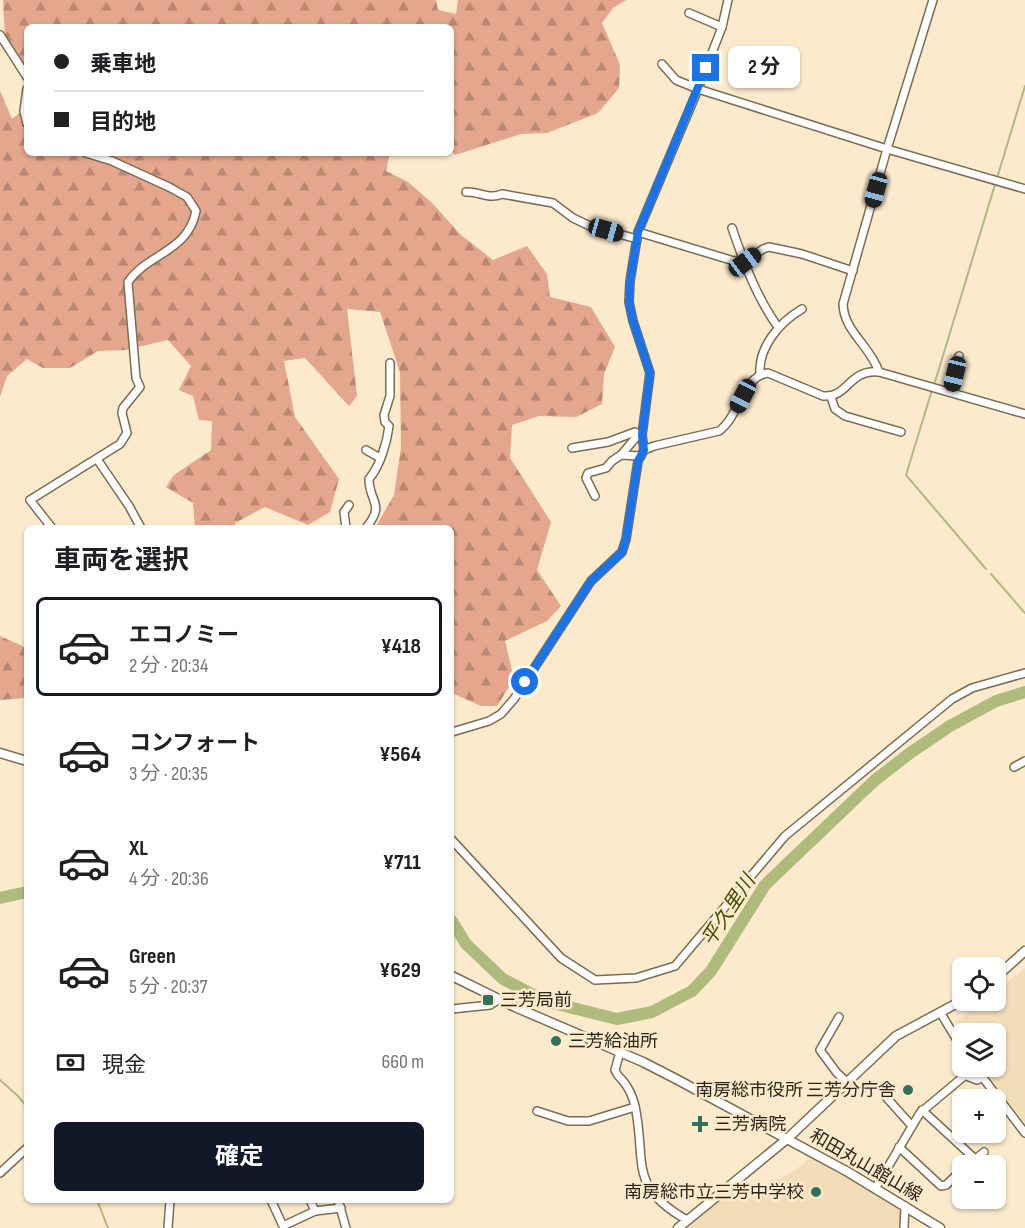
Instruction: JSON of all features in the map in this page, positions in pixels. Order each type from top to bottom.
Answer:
[{"type":"main road","points":[[0,753],[24,760]]},
{"type":"main road","points":[[1006,967],[1025,951]]},
{"type":"main road","name":"和田丸山館山線","points":[[454,977],[669,1076],[876,1187],[940,1228]]},
{"type":"main road","points":[[678,1228],[787,1139],[896,1036],[952,1006]]},
{"type":"street","points":[[454,731],[489,721],[501,714],[514,699],[591,581],[622,552],[638,461],[642,453],[650,373],[629,302],[637,236],[722,27],[728,0]]},
{"type":"street","points":[[879,372],[875,361],[848,326],[843,304],[887,149],[933,0]]},
{"type":"street","points":[[689,13],[722,27]]},
{"type":"street","points":[[0,35],[24,72]]},
{"type":"street","points":[[662,64],[675,80],[698,89],[887,149],[1025,189]]},
{"type":"street","points":[[50,525],[30,500],[120,444],[127,433],[123,408],[140,387],[135,378],[128,282],[135,273],[182,240],[194,220],[196,211],[187,197],[169,187],[96,156]]},
{"type":"street","points":[[466,192],[472,191],[494,197],[502,194],[553,204],[573,218],[590,226],[734,261],[745,262],[769,247],[802,254],[853,271]]},
{"type":"street","points":[[732,228],[766,309],[778,327]]},
{"type":"street","points":[[760,374],[759,363],[778,327],[788,317],[802,309]]},
{"type":"street","points":[[950,391],[959,356]]},
{"type":"street","points":[[368,525],[377,508],[375,498],[370,492],[369,479],[378,467],[389,426],[385,422],[384,415],[390,396],[390,363]]},
{"type":"street","points":[[621,455],[642,453],[654,446],[719,431],[728,425],[752,379],[760,374],[768,373],[823,396],[831,397],[860,373],[879,372],[1025,414]]},
{"type":"street","points":[[831,397],[835,409],[845,416],[901,432]]},
{"type":"street","points":[[572,448],[608,442],[635,432],[638,435],[606,468],[588,473],[586,478],[595,496]]},
{"type":"street","points":[[366,450],[380,458]]},
{"type":"street","points":[[97,459],[139,525]]},
{"type":"street","points":[[346,525],[344,512],[349,505]]},
{"type":"street","points":[[454,842],[561,958],[595,980],[636,978],[675,966],[785,836],[952,699],[972,688],[1025,673]]},
{"type":"street","points":[[1014,767],[1025,761]]},
{"type":"street","points":[[454,1009],[490,1005],[499,999]]},
{"type":"street","points":[[940,1012],[952,1032]]},
{"type":"street","points":[[839,1017],[820,1050],[847,1082]]},
{"type":"street","points":[[620,1053],[615,1071],[631,1094],[635,1107],[643,1175],[650,1192],[671,1212],[687,1220]]},
{"type":"street","points":[[876,1187],[922,1110],[962,1077]]},
{"type":"street","points":[[969,1077],[977,1080],[983,1077],[1025,1133]]},
{"type":"street","points":[[886,1097],[911,1125]]},
{"type":"street","points":[[537,1111],[568,1121],[589,1121],[635,1107]]},
{"type":"street","points":[[922,1110],[971,1155]]},
{"type":"street","points":[[899,1147],[941,1186],[952,1179]]},
{"type":"street","points":[[0,1173],[24,1151]]},
{"type":"street","points":[[979,1155],[984,1152]]},
{"type":"street","points":[[168,1228],[170,1203]]},
{"type":"street","points":[[272,1203],[283,1227],[315,1211],[339,1204],[345,1228]]},
{"type":"street","points":[[311,1203],[315,1211]]},
{"type":"street","points":[[904,1228],[906,1206]]},
{"type":"shaded area","points":[[1025,968],[1025,1123],[1006,1098],[1006,1089],[999,1089],[990,1077],[1006,1077],[1006,1023],[955,1022],[970,1011],[1006,1011],[1006,983]]},
{"type":"shaded area","name":"南房総市立三芳中学校","points":[[812,1157],[901,1208],[901,1228],[686,1228],[734,1187],[750,1198],[764,1186],[792,1172]]},
{"type":"green space","points":[[3,0],[436,0],[438,10],[456,14],[458,0],[626,0],[613,8],[602,23],[620,65],[619,88],[598,113],[547,133],[521,134],[455,155],[454,24],[24,24],[24,65],[5,37]]},
{"type":"green space","points":[[0,91],[12,119],[24,109],[24,156],[389,156],[386,171],[408,182],[433,204],[461,235],[493,260],[527,246],[547,274],[550,297],[591,307],[615,347],[604,374],[602,404],[576,417],[539,416],[512,425],[510,458],[551,522],[537,570],[561,606],[547,621],[505,641],[514,679],[497,706],[481,706],[454,694],[454,525],[377,525],[394,495],[401,447],[400,372],[380,312],[347,309],[357,396],[349,406],[305,358],[284,361],[295,417],[339,479],[330,512],[308,525],[265,507],[235,525],[195,525],[193,503],[166,487],[174,475],[211,450],[212,421],[199,420],[193,396],[179,390],[191,366],[168,340],[125,350],[98,351],[70,368],[43,368],[27,359],[7,376],[0,397]]},
{"type":"green space","points":[[0,636],[24,647],[24,698],[0,700]]},
{"type":"waterway","points":[[935,382],[1025,86]]},
{"type":"waterway","points":[[932,390],[906,475],[986,569]]},
{"type":"waterway","points":[[991,574],[1025,613]]},
{"type":"waterway","name":"平久里川","points":[[454,924],[466,944],[503,979],[545,1001],[617,1019],[652,1012],[692,991],[711,971],[765,885],[874,781],[950,726],[996,701],[1025,692]]},
{"type":"waterway","name":"平久里川","points":[[0,898],[24,893]]},
{"type":"waterway","points":[[0,1080],[24,1103]]},
{"type":"waterway","points":[[98,1203],[108,1228]]},
{"type":"place","name":"三芳局前","points":[[488,1000]]},
{"type":"place","name":"三芳給油所","points":[[556,1041]]},
{"type":"place","name":"南房総市役所 三芳分庁舎","points":[[908,1090]]},
{"type":"place","name":"三芳病院","points":[[700,1124]]},
{"type":"place","name":"南房総市立三芳中学校","points":[[816,1192]]},
{"type":"route","points":[[525,682],[591,581],[622,552],[626,539],[638,461],[644,450],[642,435],[650,373],[629,302],[638,232],[706,68]]}]
